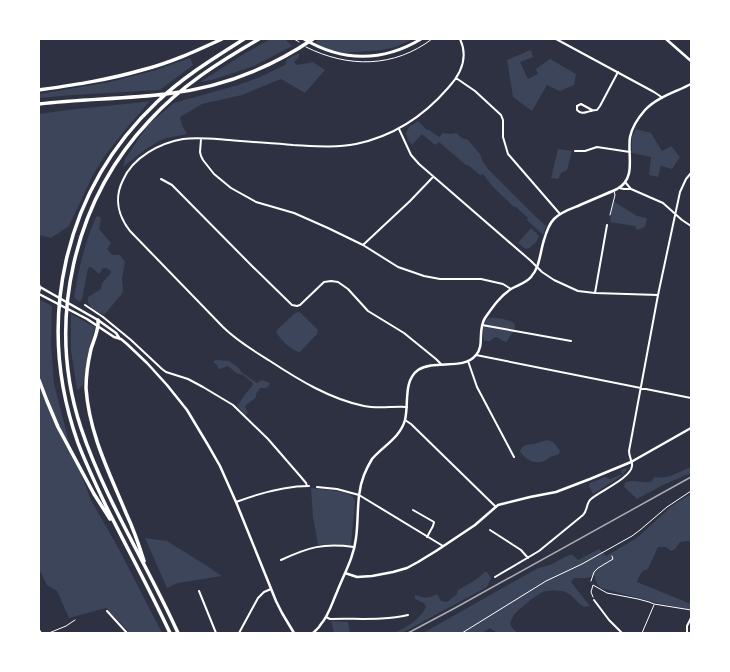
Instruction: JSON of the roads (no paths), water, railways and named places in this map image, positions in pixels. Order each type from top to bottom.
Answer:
[{"type":"highway","points":[[39,90],[100,80],[142,70],[178,58],[222,39]]},
{"type":"highway","points":[[170,633],[98,490],[84,459],[68,412],[60,367],[58,340],[61,286],[74,231],[82,210],[92,188],[121,142],[137,122],[164,95],[183,79],[244,39]]},
{"type":"highway","points":[[178,633],[100,476],[81,427],[72,396],[66,345],[66,320],[69,291],[74,261],[88,217],[99,192],[128,146],[146,123],[197,78],[258,39]]},
{"type":"highway","points":[[39,104],[167,94],[203,87],[250,73],[273,62],[313,39]]},
{"type":"highway","points":[[98,320],[99,326],[90,351],[87,372],[86,389],[89,410],[96,441],[130,522],[149,574]]},
{"type":"highway","points":[[39,380],[52,414],[65,441],[94,494],[122,537]]},
{"type":"main road","points":[[304,39],[332,52],[345,55],[375,56],[405,48],[421,39]]},
{"type":"street","points":[[407,407],[369,407],[342,399],[304,383],[246,346],[228,332],[127,228],[118,208],[118,199],[120,186],[128,170],[144,155],[169,142],[183,139],[201,139],[312,146],[336,146],[368,141],[399,129],[421,114],[439,98],[456,78],[463,65],[464,53],[460,39]]},
{"type":"street","points":[[556,39],[654,92],[662,98]]},
{"type":"street","points":[[666,39],[691,61]]},
{"type":"street","points":[[592,110],[581,104],[577,106],[577,110],[580,113],[597,110],[618,72]]},
{"type":"street","points":[[456,78],[475,91],[501,115],[503,120],[503,137],[508,154],[560,214]]},
{"type":"street","points":[[313,633],[322,624],[326,617],[351,558],[356,538],[359,495],[364,476],[372,460],[402,428],[407,407],[408,388],[412,377],[422,368],[441,364],[461,363],[468,361],[476,355],[480,347],[482,325],[485,318],[505,294],[530,279],[537,267],[546,231],[553,220],[560,214],[619,188],[625,182],[630,168],[630,138],[636,122],[649,106],[691,84]]},
{"type":"street","points":[[399,129],[413,158],[418,164],[554,280],[578,291],[658,296]]},
{"type":"street","points":[[201,139],[200,152],[203,160],[214,174],[230,188],[256,202],[301,216],[363,245],[398,266],[424,276],[440,279],[481,279],[503,284],[512,289]]},
{"type":"street","points":[[575,151],[585,151],[597,147],[630,152]]},
{"type":"street","points":[[495,577],[539,551],[583,515],[587,510],[588,502],[592,498],[623,478],[632,468],[629,451],[658,296],[680,192],[686,179],[691,173]]},
{"type":"street","points":[[363,245],[433,177]]},
{"type":"street","points":[[162,178],[172,185],[292,305],[300,305],[324,282],[338,282],[348,289],[368,311],[404,333],[436,358],[441,364]]},
{"type":"street","points":[[625,182],[631,189]]},
{"type":"street","points":[[619,188],[631,189],[663,203],[691,226]]},
{"type":"street","points":[[594,293],[607,225]]},
{"type":"street","points":[[121,339],[114,337],[99,326],[39,293],[40,286],[98,320],[116,333],[147,363],[187,410],[220,466],[271,589],[282,613],[294,633]]},
{"type":"street","points":[[85,305],[103,317],[131,340],[155,364],[166,372],[188,379],[234,405],[268,439],[308,486],[297,486],[274,490],[236,502]]},
{"type":"street","points":[[482,325],[571,341]]},
{"type":"street","points":[[476,355],[691,398]]},
{"type":"street","points":[[468,361],[477,387],[514,457]]},
{"type":"street","points":[[405,420],[411,424],[496,507]]},
{"type":"street","points":[[345,574],[360,577],[378,575],[407,568],[444,546],[498,506],[530,497],[556,492],[590,479],[631,462],[691,428]]},
{"type":"street","points":[[317,487],[337,489],[359,495],[444,546]]},
{"type":"street","points":[[413,510],[434,522],[434,526],[427,537]]},
{"type":"street","points":[[490,530],[521,550],[528,558]]},
{"type":"street","points":[[281,560],[312,548],[334,545],[354,547]]},
{"type":"street","points":[[239,633],[258,598],[264,592],[271,589]]},
{"type":"street","points":[[199,591],[216,633]]},
{"type":"street","points":[[594,600],[609,620],[622,633]]},
{"type":"street","points":[[107,611],[127,633]]},
{"type":"street","points":[[326,617],[330,619],[379,618],[408,615]]},
{"type":"street","points":[[687,633],[687,626],[691,618]]},
{"type":"lane","points":[[610,215],[615,195],[614,190]]},
{"type":"lane","points":[[49,633],[66,626],[75,620]]},
{"type":"railway","points":[[408,633],[691,477]]}]
